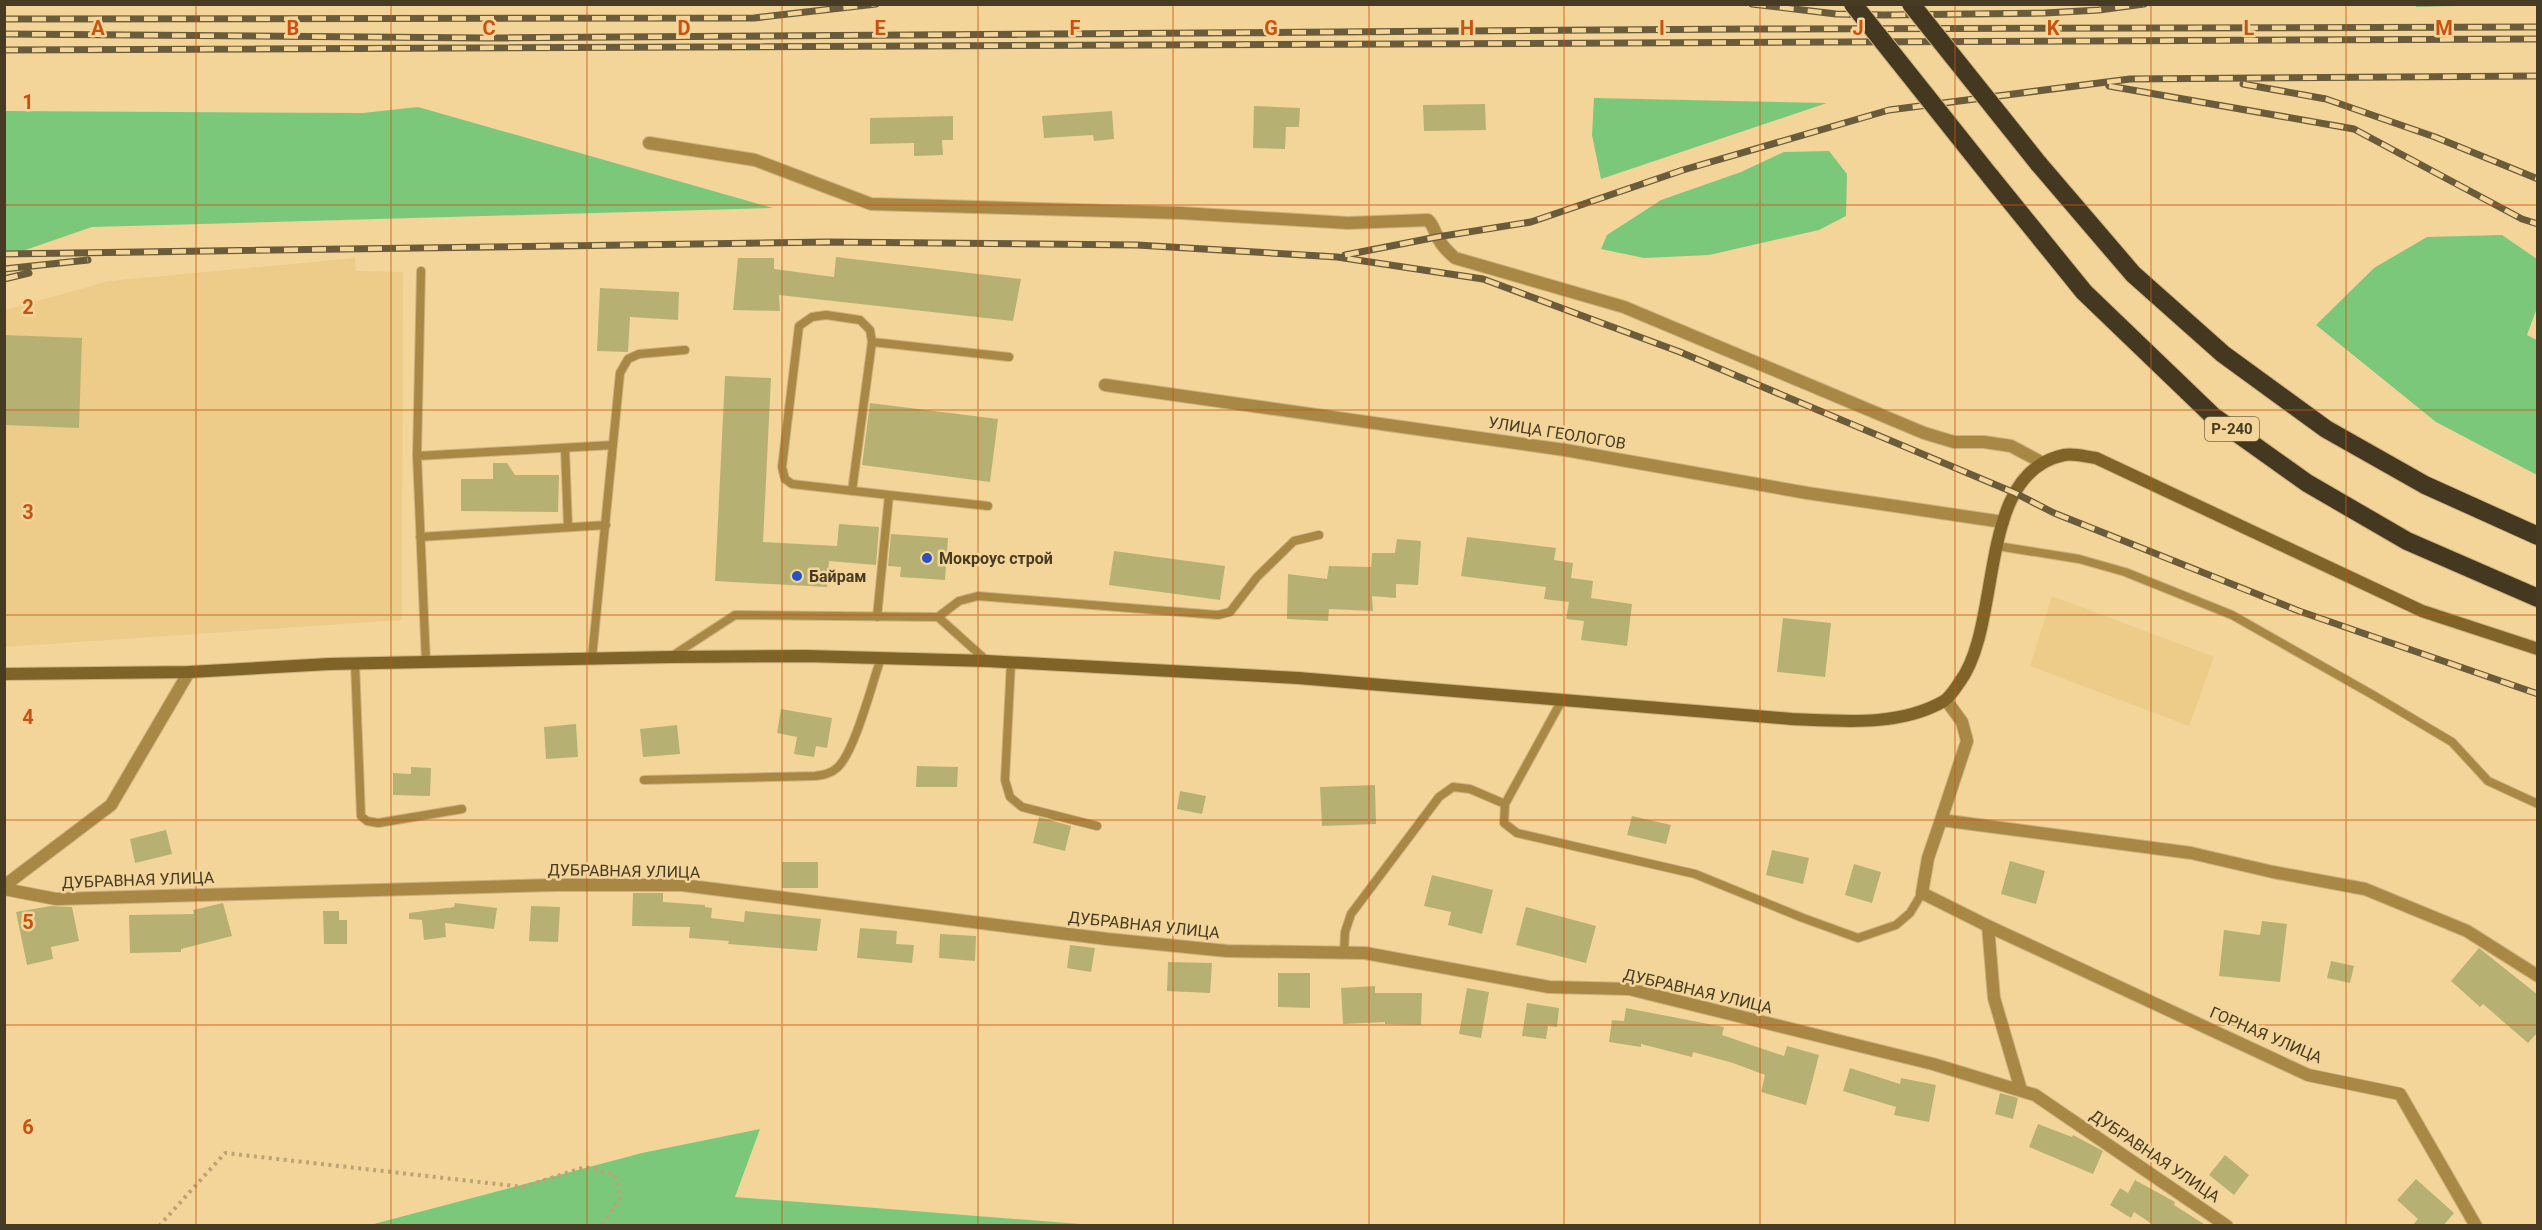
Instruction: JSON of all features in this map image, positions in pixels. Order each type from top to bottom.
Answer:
[{"type":"highway","name":"Р-240","points":[[1853,4],[2084,292],[2213,416],[2307,483],[2407,541],[2538,598]]},
{"type":"highway","points":[[1911,4],[2038,163],[2133,274],[2223,354],[2326,429],[2425,485],[2538,536]]},
{"type":"main road","points":[[4,674],[189,672],[355,663],[592,658],[881,658],[1011,662],[1298,678],[1792,719],[1852,721],[1908,717],[1946,700],[1969,670],[1980,634],[2003,522],[2015,493],[2041,462],[2067,454],[2096,458],[2422,611],[2538,649]]},
{"type":"street","points":[[650,143],[755,160],[871,204],[1181,213],[1348,223],[1428,220],[1434,225],[1437,237],[1455,258],[1624,307],[1924,434],[1954,442],[1984,442],[2011,446],[2041,462]]},
{"type":"street","name":"УЛИЦА ГЕОЛОГОВ","points":[[1105,384],[1565,450],[1807,493],[2003,522]]},
{"type":"street","points":[[4,888],[111,805],[189,672]]},
{"type":"street","points":[[1922,893],[1928,858],[1967,741],[1962,722],[1946,700]]},
{"type":"street","points":[[1941,820],[2191,853],[2272,872],[2364,889],[2467,931],[2538,976]]},
{"type":"street","name":"ДУБРАВНАЯ УЛИЦА","points":[[4,888],[56,899],[544,885],[682,885],[1227,951],[1365,953],[1549,987],[1629,989],[1933,1064],[2035,1095],[2227,1226]]},
{"type":"street","name":"ГОРНАЯ УЛИЦА","points":[[1922,893],[2308,1075],[2400,1094],[2476,1226]]},
{"type":"street","points":[[1988,926],[1994,998],[2021,1090]]},
{"type":"lane","points":[[421,271],[417,456],[426,662]]},
{"type":"lane","points":[[852,491],[872,342],[870,330],[860,320],[826,315],[812,317],[799,326],[782,467],[785,479],[792,484],[852,491],[988,506]]},
{"type":"lane","points":[[872,342],[1009,357]]},
{"type":"lane","points":[[592,658],[620,373],[628,359],[639,354],[685,350]]},
{"type":"lane","points":[[417,456],[613,445]]},
{"type":"lane","points":[[565,448],[568,527]]},
{"type":"lane","points":[[877,616],[890,495]]},
{"type":"lane","points":[[420,537],[606,525]]},
{"type":"lane","points":[[671,657],[735,615],[938,617],[959,601],[978,596],[1218,615],[1230,612],[1257,578],[1293,541],[1319,535]]},
{"type":"lane","points":[[1997,546],[2079,559],[2125,572],[2232,615],[2373,694],[2452,742],[2488,781],[2538,804]]},
{"type":"lane","points":[[938,617],[987,661]]},
{"type":"lane","points":[[644,780],[815,776],[830,773],[839,766],[852,743],[881,658]]},
{"type":"lane","points":[[1011,662],[1005,780],[1010,797],[1022,807],[1097,826]]},
{"type":"lane","points":[[355,663],[361,816],[367,821],[378,823],[462,809]]},
{"type":"lane","points":[[1562,700],[1505,804],[1504,823],[1517,833],[1695,874],[1858,938],[1896,925],[1910,913],[1922,893]]},
{"type":"lane","points":[[1344,953],[1345,932],[1351,914],[1439,797],[1453,787],[1470,789],[1505,804]]},
{"type":"path","points":[[159,1226],[225,1153],[524,1187],[585,1167],[614,1174],[621,1197],[601,1226]]},
{"type":"shaded area","points":[[355,258],[356,271],[403,272],[402,620],[5,647],[5,310],[109,281]]},
{"type":"shaded area","points":[[2052,596],[2214,657],[2189,726],[2030,666]]},
{"type":"green space","points":[[2416,4],[2537,4],[2416,7]]},
{"type":"green space","points":[[1594,98],[1827,103],[1601,179],[1592,135]]},
{"type":"green space","points":[[418,107],[773,208],[92,227],[5,257],[5,111],[363,113]]},
{"type":"green space","points":[[1829,151],[1847,174],[1846,216],[1819,230],[1709,255],[1644,258],[1601,249],[1607,235],[1661,200],[1741,172],[1784,152]]},
{"type":"green space","points":[[2502,235],[2537,259],[2537,308],[2527,335],[2537,340],[2537,475],[2436,422],[2316,325],[2374,268],[2427,237]]},
{"type":"green space","points":[[760,1129],[735,1197],[1093,1225],[370,1225],[642,1153]]},
{"type":"building","points":[[1485,104],[1486,130],[1424,131],[1423,105]]},
{"type":"building","points":[[1254,106],[1300,108],[1299,127],[1286,127],[1285,149],[1253,148]]},
{"type":"building","points":[[1112,111],[1114,139],[1094,141],[1093,135],[1044,138],[1042,116]]},
{"type":"building","points":[[953,116],[953,140],[942,140],[943,155],[914,156],[914,143],[870,144],[870,118]]},
{"type":"building","points":[[836,257],[1021,279],[1013,321],[779,295],[780,311],[733,310],[738,258],[774,258],[774,269],[834,277]]},
{"type":"building","points":[[600,288],[679,292],[678,320],[630,317],[628,352],[597,351]]},
{"type":"building","points":[[4,335],[82,338],[79,428],[4,425]]},
{"type":"building","points":[[725,376],[771,378],[763,542],[837,546],[839,524],[879,527],[876,565],[829,561],[827,587],[715,581]]},
{"type":"building","points":[[870,403],[998,419],[990,482],[862,465]]},
{"type":"building","points":[[493,463],[507,463],[515,475],[559,475],[558,512],[461,511],[461,479],[493,479]]},
{"type":"building","points":[[891,534],[948,538],[945,580],[900,577],[901,567],[888,566]]},
{"type":"building","points":[[1467,537],[1556,548],[1554,560],[1573,563],[1571,578],[1593,581],[1591,598],[1632,604],[1627,646],[1581,640],[1584,621],[1566,619],[1569,602],[1544,599],[1546,587],[1461,576]]},
{"type":"building","points":[[1397,539],[1421,541],[1418,585],[1396,584],[1396,598],[1372,596],[1373,611],[1329,609],[1328,621],[1287,619],[1288,574],[1327,579],[1329,566],[1371,567],[1372,553],[1395,553]]},
{"type":"building","points":[[1114,551],[1225,566],[1220,600],[1109,585]]},
{"type":"building","points":[[1783,618],[1831,623],[1825,677],[1777,672]]},
{"type":"building","points":[[781,709],[832,718],[827,748],[816,746],[814,757],[794,754],[797,737],[777,733]]},
{"type":"building","points":[[576,724],[578,757],[546,759],[544,727]]},
{"type":"building","points":[[677,725],[680,754],[643,757],[640,729]]},
{"type":"building","points":[[917,766],[958,767],[957,787],[916,787]]},
{"type":"building","points":[[411,767],[431,768],[430,796],[393,795],[393,773],[411,774]]},
{"type":"building","points":[[1375,785],[1376,824],[1322,826],[1320,787]]},
{"type":"building","points":[[1180,791],[1206,796],[1202,814],[1177,809]]},
{"type":"building","points":[[1632,816],[1671,825],[1666,844],[1627,835]]},
{"type":"building","points":[[1039,817],[1071,826],[1065,851],[1033,843]]},
{"type":"building","points":[[166,830],[172,854],[135,863],[130,839]]},
{"type":"building","points":[[1772,850],[1809,858],[1803,884],[1766,875]]},
{"type":"building","points":[[2010,861],[2045,871],[2036,904],[2001,894]]},
{"type":"building","points":[[782,862],[818,862],[818,888],[782,888]]},
{"type":"building","points":[[1854,864],[1881,872],[1872,903],[1845,895]]},
{"type":"building","points":[[1432,875],[1493,890],[1482,934],[1448,925],[1451,912],[1424,906]]},
{"type":"building","points":[[633,893],[663,893],[663,902],[705,905],[705,907],[712,908],[711,918],[744,922],[745,911],[821,919],[817,951],[728,944],[729,941],[689,938],[690,927],[632,926]]},
{"type":"building","points":[[223,903],[232,936],[181,949],[181,952],[130,953],[129,915],[194,914],[193,910]]},
{"type":"building","points":[[455,903],[497,908],[494,929],[445,923],[446,937],[424,940],[422,920],[409,919],[409,913],[454,907]]},
{"type":"building","points":[[51,906],[72,907],[79,941],[51,947],[53,959],[27,965],[16,912]]},
{"type":"building","points":[[531,906],[560,907],[558,942],[529,941]]},
{"type":"building","points":[[1526,907],[1596,926],[1586,963],[1516,945]]},
{"type":"building","points":[[323,911],[339,911],[339,920],[347,920],[347,944],[324,944]]},
{"type":"building","points":[[2262,921],[2287,924],[2280,982],[2219,976],[2224,930],[2260,935]]},
{"type":"building","points":[[860,928],[897,931],[896,944],[914,945],[912,963],[857,958]]},
{"type":"building","points":[[940,934],[976,936],[975,961],[939,958]]},
{"type":"building","points":[[1070,945],[1095,948],[1091,972],[1067,968]]},
{"type":"building","points":[[2479,948],[2538,995],[2538,1032],[2528,1043],[2483,1004],[2480,1007],[2451,981]]},
{"type":"building","points":[[2331,961],[2354,966],[2350,983],[2327,978]]},
{"type":"building","points":[[1168,962],[1212,963],[1210,993],[1167,991]]},
{"type":"building","points":[[1278,973],[1310,973],[1310,1008],[1278,1007]]},
{"type":"building","points":[[1375,986],[1375,993],[1422,993],[1421,1025],[1385,1024],[1385,1022],[1343,1024],[1341,988]]},
{"type":"building","points":[[1467,988],[1489,992],[1481,1038],[1459,1034]]},
{"type":"building","points":[[1527,1003],[1559,1008],[1557,1027],[1548,1026],[1546,1039],[1522,1036]]},
{"type":"building","points":[[1626,1008],[1724,1027],[1722,1035],[1784,1056],[1787,1046],[1819,1055],[1806,1105],[1761,1092],[1765,1075],[1733,1063],[1693,1052],[1692,1057],[1641,1044],[1641,1047],[1609,1042],[1612,1020],[1624,1021]]},
{"type":"building","points":[[1850,1068],[1900,1084],[1901,1078],[1936,1085],[1929,1122],[1894,1115],[1896,1107],[1843,1091]]},
{"type":"building","points":[[2000,1093],[2018,1098],[2013,1119],[1995,1114]]},
{"type":"building","points":[[2038,1124],[2072,1137],[2073,1135],[2103,1151],[2093,1174],[2029,1147]]},
{"type":"building","points":[[2225,1155],[2249,1175],[2234,1195],[2209,1175]]},
{"type":"building","points":[[2416,1179],[2454,1213],[2443,1226],[2412,1226],[2418,1219],[2397,1200]]},
{"type":"building","points":[[2135,1180],[2175,1202],[2174,1205],[2207,1226],[2155,1226],[2134,1212],[2131,1218],[2110,1205],[2120,1188],[2128,1193]]},
{"type":"railway","points":[[4,19],[754,18],[876,4]]},
{"type":"railway","points":[[1752,4],[1836,14],[1884,15],[2045,13],[2099,10],[2144,4]]},
{"type":"railway","points":[[4,34],[484,38],[1749,29],[2538,27]]},
{"type":"railway","points":[[4,50],[2538,39]]},
{"type":"railway","points":[[1345,255],[1531,222],[1683,170],[1889,110],[2130,79],[2538,76]]},
{"type":"railway","points":[[2243,84],[2326,99],[2435,137],[2538,179]]},
{"type":"railway","points":[[2109,86],[2354,129],[2522,219],[2538,224]]},
{"type":"railway","points":[[4,254],[828,242],[1137,245],[1337,257],[1483,279],[1680,352],[2015,493],[2054,513],[2299,611],[2538,694]]},
{"type":"railway","points":[[4,269],[88,260]]},
{"type":"railway","points":[[4,279],[29,273]]},
{"type":"place","name":"Мокроус строй","points":[[927,558]]},
{"type":"place","name":"Байрам","points":[[797,576]]}]
